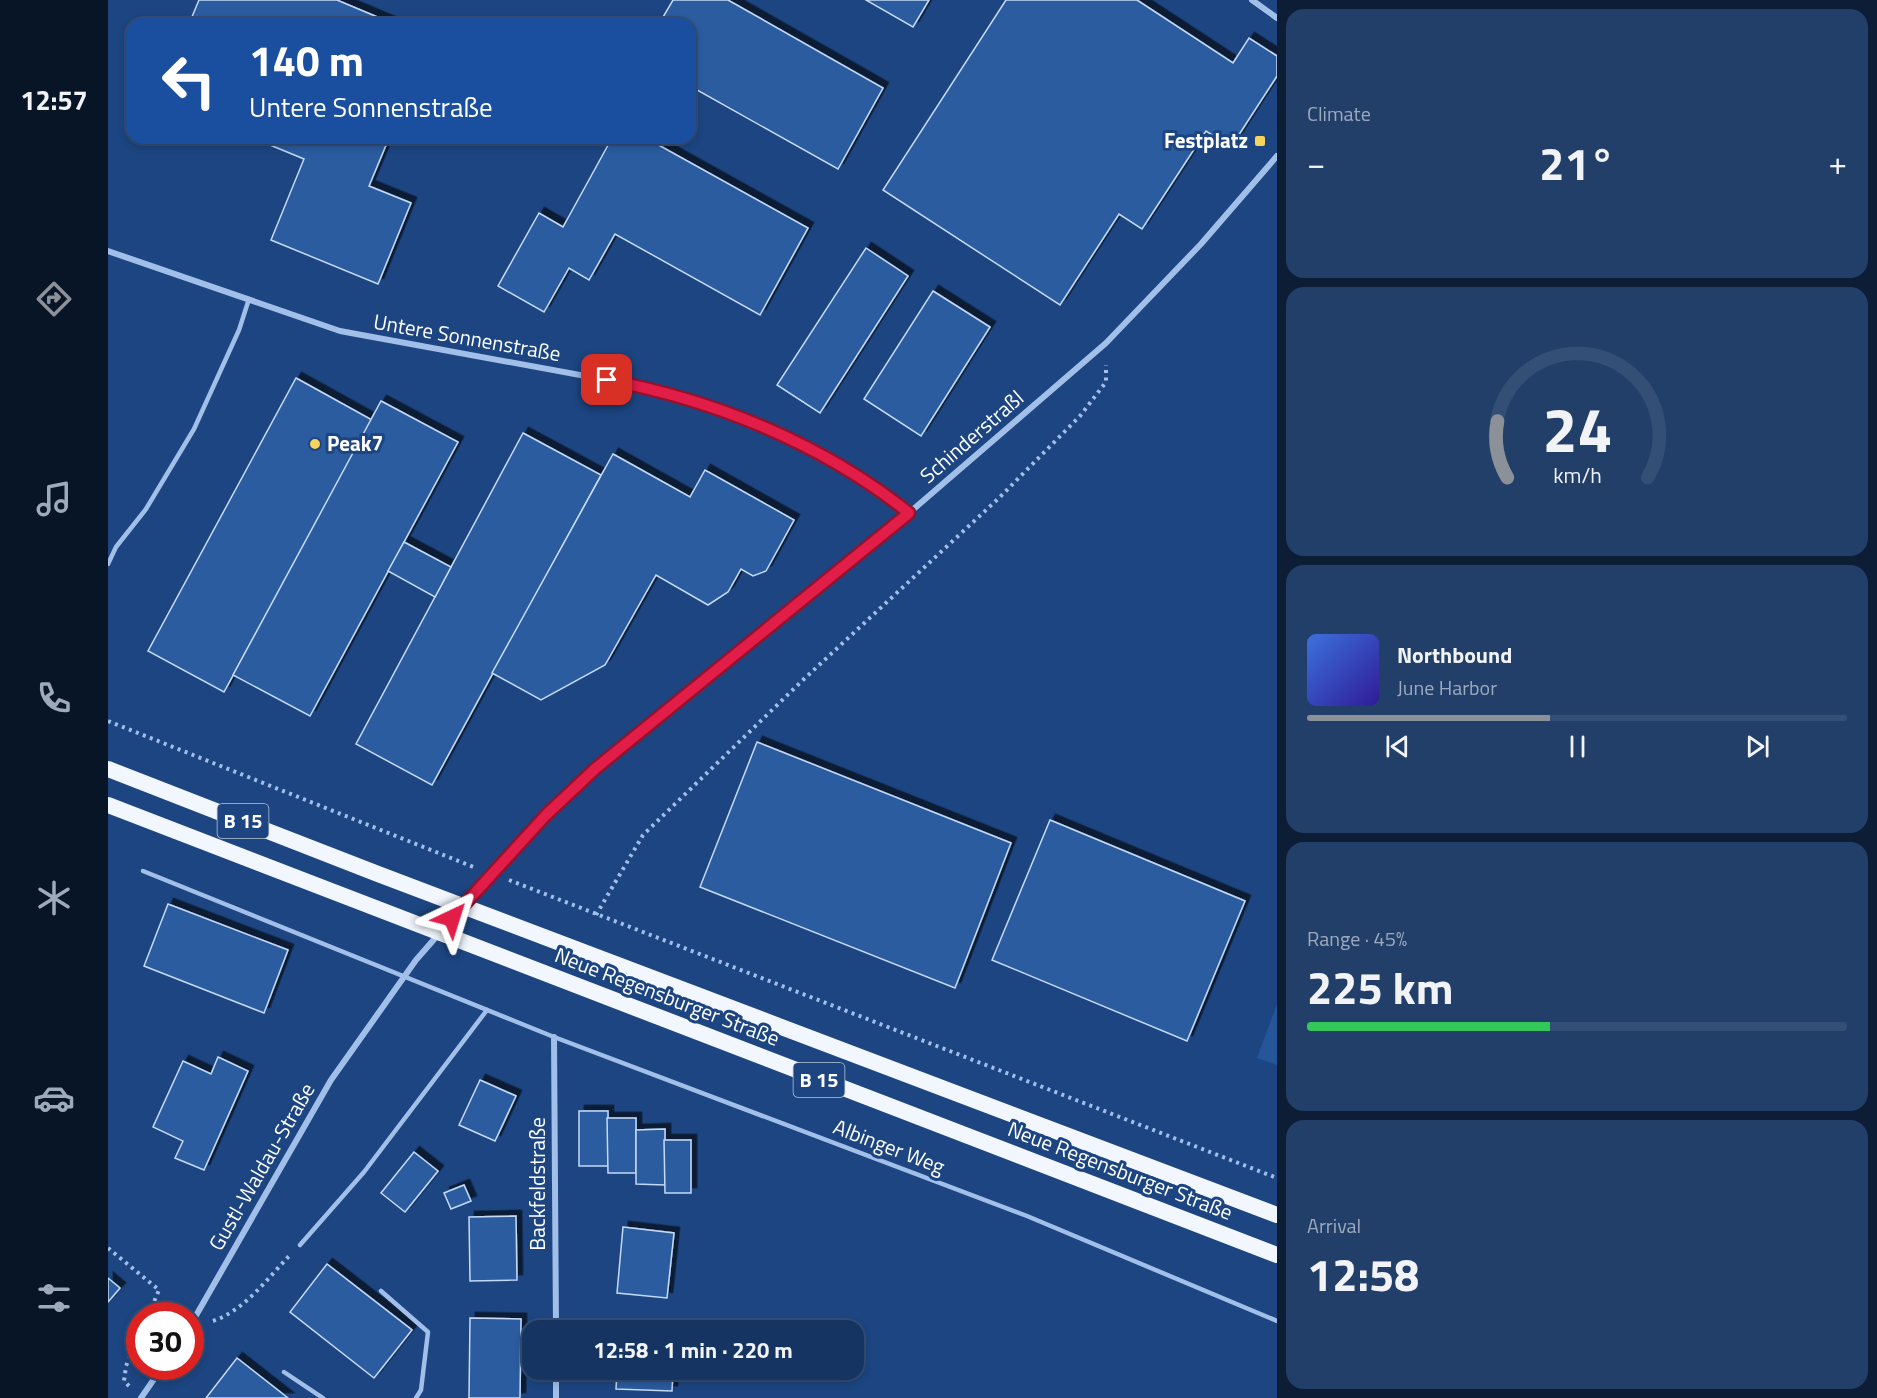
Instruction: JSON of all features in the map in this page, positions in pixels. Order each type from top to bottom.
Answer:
[{"type":"highway","name":"B 15","points":[[108,769],[378,874],[1277,1215]]},
{"type":"highway","name":"Neue Regensburger Straße","points":[[108,805],[1277,1255]]},
{"type":"street","points":[[1252,0],[1277,18]]},
{"type":"street","name":"Schinderstraßl","points":[[367,1028],[423,952],[464,903],[546,815],[605,761],[909,513],[1106,343],[1201,243],[1277,156]]},
{"type":"street","name":"Untere Sonnenstraße","points":[[108,251],[340,331],[629,384],[701,404],[762,426],[824,456],[884,493],[909,513]]},
{"type":"street","name":"Gustl-Waldau-Straße","points":[[204,1302],[331,1080],[367,1028]]},
{"type":"street","name":"Backfeldstraße","points":[[554,1036],[556,1320]]},
{"type":"street","points":[[141,1398],[153,1380]]},
{"type":"street","points":[[556,1380],[556,1398]]},
{"type":"lane","points":[[108,564],[116,547],[146,509],[194,429],[239,330],[249,299]]},
{"type":"lane","name":"Albinger Weg","points":[[142,871],[487,1010],[1027,1216],[1277,1321]]},
{"type":"lane","points":[[300,1245],[364,1172],[487,1010]]},
{"type":"lane","points":[[381,1291],[428,1332],[421,1390],[416,1398]]},
{"type":"lane","points":[[284,1372],[323,1398]]},
{"type":"path","points":[[596,915],[643,835],[804,679],[999,498],[1080,416],[1106,382],[1106,343]]},
{"type":"path","points":[[108,721],[485,871]]},
{"type":"path","points":[[507,880],[1277,1178]]},
{"type":"path","points":[[204,1323],[225,1317],[249,1298],[300,1245]]},
{"type":"path","points":[[108,1248],[159,1290],[154,1302]]},
{"type":"path","points":[[126,1366],[124,1381],[141,1398]]},
{"type":"shaded area","points":[[1277,1004],[1277,1065],[1257,1058]]},
{"type":"building","points":[[199,0],[337,0],[380,18],[192,18]]},
{"type":"building","points":[[673,0],[728,0],[883,88],[838,169],[696,89],[696,18],[662,18]]},
{"type":"building","points":[[866,0],[929,0],[913,27]]},
{"type":"building","points":[[1006,0],[1137,0],[1233,63],[1249,38],[1277,56],[1277,76],[1231,147],[1206,131],[1142,229],[1119,214],[1060,305],[883,190]]},
{"type":"building","points":[[268,144],[386,144],[369,186],[411,203],[378,284],[271,240],[304,159]]},
{"type":"building","points":[[609,144],[657,144],[808,228],[760,315],[615,234],[589,280],[569,268],[544,312],[498,286],[539,213],[563,227]]},
{"type":"building","points":[[866,248],[908,276],[820,413],[777,385]]},
{"type":"building","points":[[933,291],[990,327],[921,436],[864,399]]},
{"type":"building","points":[[296,378],[372,420],[224,692],[148,651]]},
{"type":"building","points":[[381,401],[458,442],[310,716],[233,675]]},
{"type":"building","points":[[523,433],[601,475],[432,785],[356,744]]},
{"type":"building","points":[[613,454],[690,497],[705,470],[794,520],[766,571],[753,576],[741,569],[728,592],[708,605],[656,575],[605,665],[541,700],[492,673]]},
{"type":"building","points":[[404,542],[451,567],[435,597],[388,571]]},
{"type":"building","points":[[757,742],[1011,843],[955,988],[700,887]]},
{"type":"building","points":[[1050,820],[1245,901],[1187,1041],[992,960]]},
{"type":"building","points":[[168,904],[288,950],[264,1013],[144,966]]},
{"type":"building","points":[[218,1057],[248,1071],[204,1170],[175,1158],[183,1141],[153,1127],[183,1061],[211,1074]]},
{"type":"building","points":[[480,1080],[516,1096],[495,1141],[459,1125]]},
{"type":"building","points":[[579,1111],[608,1111],[608,1166],[579,1166]]},
{"type":"building","points":[[607,1118],[636,1118],[636,1173],[608,1173]]},
{"type":"building","points":[[665,1129],[665,1185],[636,1184],[636,1130]]},
{"type":"building","points":[[664,1140],[691,1140],[691,1193],[665,1193]]},
{"type":"building","points":[[414,1152],[438,1171],[405,1212],[381,1193]]},
{"type":"building","points":[[464,1185],[471,1201],[451,1209],[444,1193]]},
{"type":"building","points":[[516,1216],[517,1280],[470,1281],[469,1217]]},
{"type":"building","points":[[623,1227],[674,1233],[667,1298],[617,1293]]},
{"type":"building","points":[[327,1264],[412,1330],[374,1378],[290,1312]]},
{"type":"building","points":[[108,1278],[120,1288],[108,1302]]},
{"type":"building","points":[[470,1318],[521,1319],[520,1398],[469,1398]]},
{"type":"building","points":[[237,1358],[288,1398],[206,1398]]},
{"type":"building","points":[[616,1380],[673,1380],[672,1391],[616,1389]]},
{"type":"place","name":"Festplatz","points":[[1260,141]]},
{"type":"place","name":"Peak7","points":[[315,444]]},
{"type":"route","points":[[452,918],[546,815],[596,768],[909,513],[884,493],[824,456],[762,426],[701,404],[607,380]]}]
